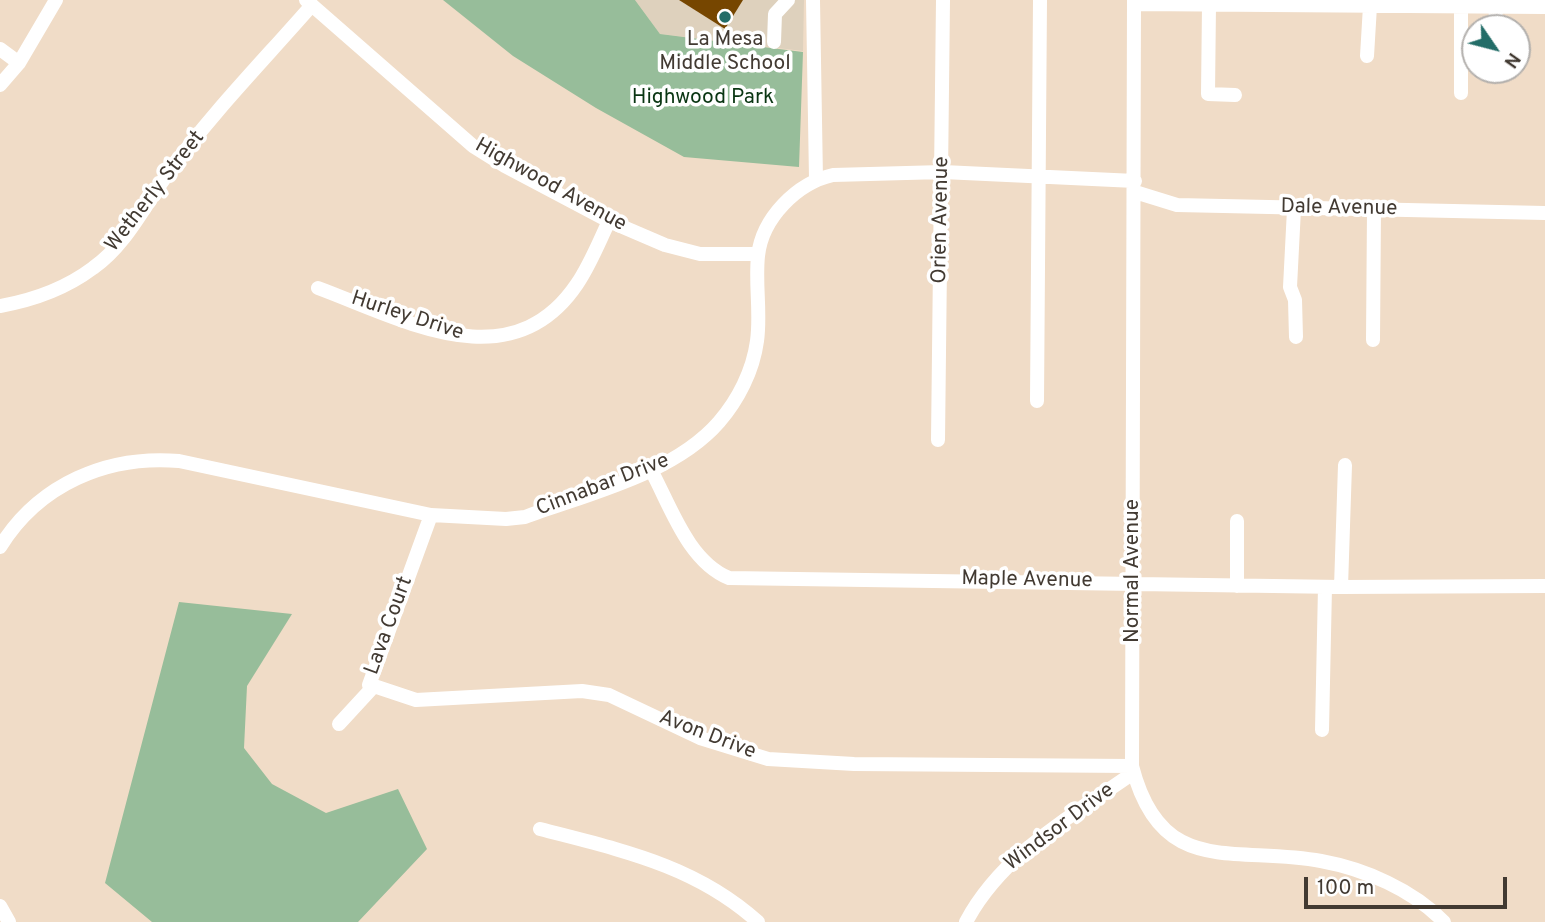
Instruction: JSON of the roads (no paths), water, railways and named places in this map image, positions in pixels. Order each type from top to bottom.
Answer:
[{"type":"street","points":[[0,85],[19,63],[56,0]]},
{"type":"street","points":[[774,42],[775,14],[788,0]]},
{"type":"street","points":[[799,0],[813,3],[816,179],[833,175],[943,172],[1039,176],[1135,187]]},
{"type":"street","name":"Orien Avenue","points":[[938,440],[943,0]]},
{"type":"street","points":[[1037,401],[1040,0]]},
{"type":"street","name":"Highwood Avenue","points":[[309,2],[473,146],[609,221],[665,245],[700,254],[758,254]]},
{"type":"street","name":"Wetherly Street","points":[[0,306],[28,301],[63,287],[95,267],[118,246],[170,170],[309,2]]},
{"type":"street","points":[[1134,2],[1209,5],[1230,2],[1496,6],[1520,3],[1545,7]]},
{"type":"street","name":"Normal Avenue","points":[[1134,2],[1132,769],[1139,794],[1161,827],[1186,845],[1213,853],[1321,861],[1366,873],[1396,887],[1444,922]]},
{"type":"street","points":[[1365,4],[1367,56]]},
{"type":"street","points":[[1456,4],[1461,93]]},
{"type":"street","points":[[1209,5],[1208,94],[1235,94]]},
{"type":"street","points":[[1496,6],[1496,14]]},
{"type":"street","points":[[0,49],[19,63]]},
{"type":"street","name":"Cinnabar Drive","points":[[0,547],[31,509],[60,486],[102,468],[144,460],[179,461],[431,515],[506,520],[524,517],[651,470],[678,457],[707,435],[740,391],[757,339],[758,254],[779,210],[800,189],[816,179]]},
{"type":"street","name":"Dale Avenue","points":[[1135,187],[1177,205],[1545,213]]},
{"type":"street","points":[[1294,209],[1290,287],[1295,300],[1296,337]]},
{"type":"street","points":[[1373,340],[1374,210]]},
{"type":"street","name":"Hurley Drive","points":[[318,288],[452,336],[495,337],[523,328],[558,305],[584,272],[609,221]]},
{"type":"street","points":[[1341,587],[1345,465]]},
{"type":"street","name":"Maple Avenue","points":[[651,470],[697,555],[713,570],[729,578],[1325,587],[1545,586]]},
{"type":"street","name":"Lava Court","points":[[339,724],[374,687],[369,685],[431,515]]},
{"type":"street","points":[[1237,521],[1237,586]]},
{"type":"street","points":[[1322,730],[1325,587]]},
{"type":"street","name":"Avon Drive","points":[[374,687],[416,700],[582,691],[610,695],[700,738],[768,759],[855,764],[1132,769]]},
{"type":"street","name":"Windsor Drive","points":[[966,922],[999,875],[1023,851],[1132,769]]},
{"type":"street","points":[[540,829],[669,865],[709,884],[758,922]]},
{"type":"street","points":[[0,906],[9,922]]},
{"type":"place","name":"La Mesa Middle School","points":[[725,17]]},
{"type":"park label","name":"Highwood Park","points":[[703,99]]}]
